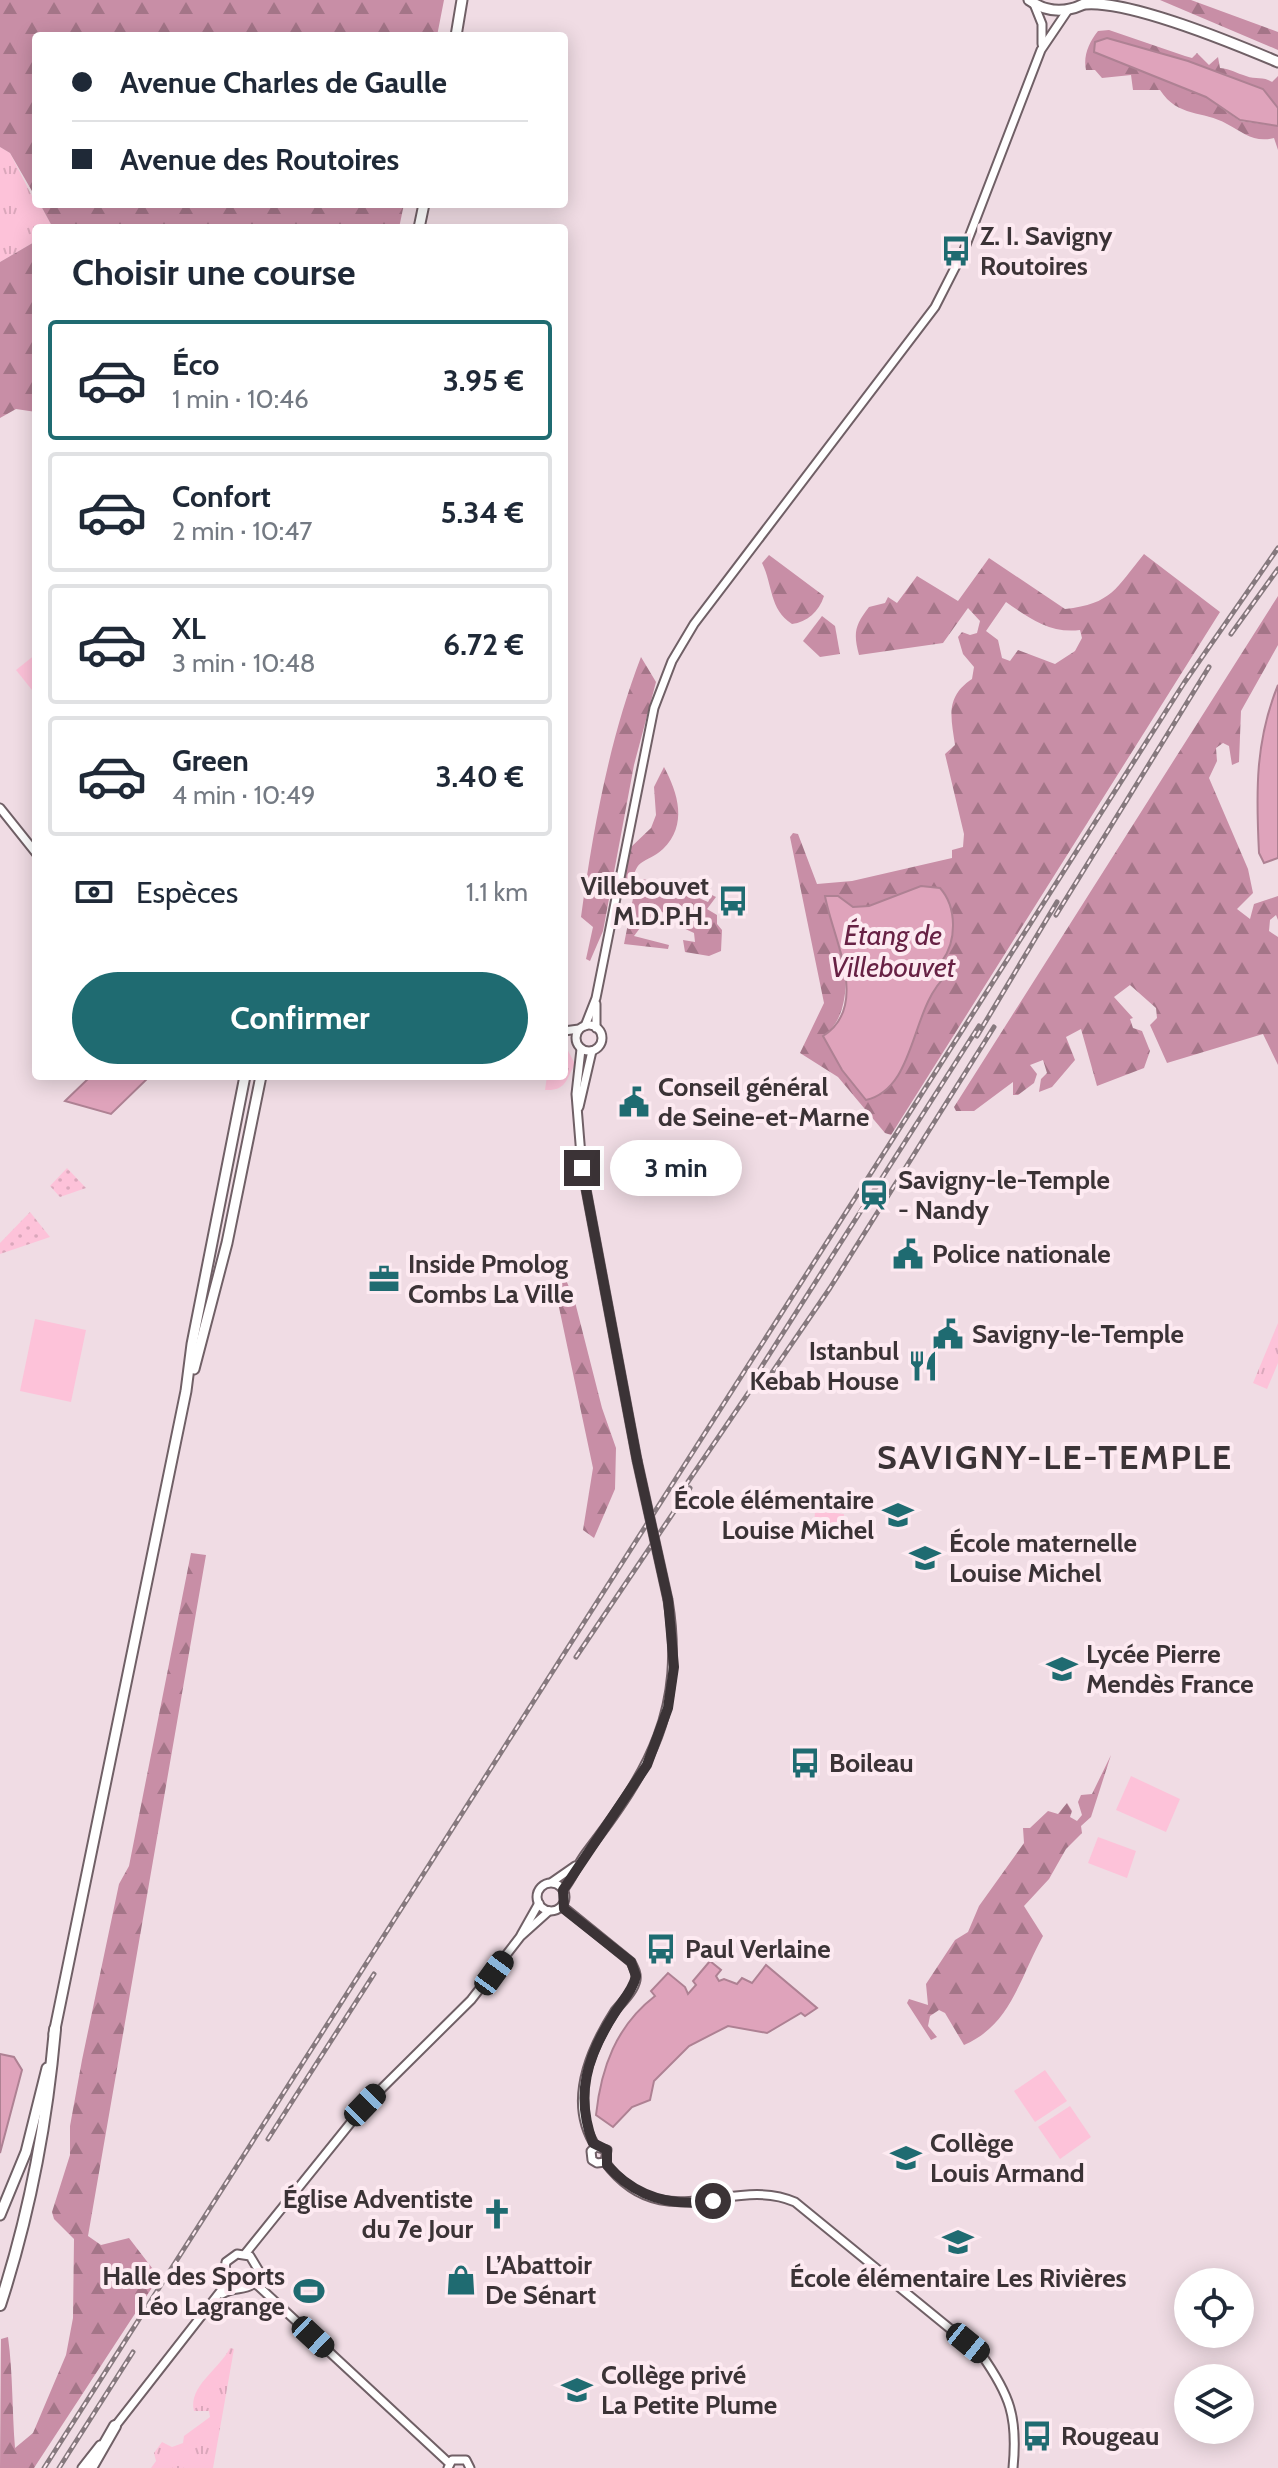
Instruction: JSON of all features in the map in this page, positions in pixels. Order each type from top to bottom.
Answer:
[{"type":"highway","points":[[0,2305],[26,2211],[51,2080],[55,2029]]},
{"type":"highway","points":[[91,2468],[115,2426]]},
{"type":"main road","points":[[457,32],[462,0]]},
{"type":"main road","points":[[1032,2],[1051,10],[1068,10],[1088,2],[1110,0],[1143,9],[1278,62]]},
{"type":"main road","points":[[1133,0],[1143,9]]},
{"type":"main road","points":[[186,1391],[192,1344],[244,1080]]},
{"type":"main road","points":[[0,2215],[31,2135],[186,1391],[227,1243],[260,1080]]},
{"type":"street","points":[[1032,2],[1042,24],[1041,50]]},
{"type":"street","points":[[578,1109],[592,1051],[602,1041],[596,1028],[596,998],[648,732],[672,661],[694,624],[935,307],[964,250],[1041,50],[1068,10]]},
{"type":"street","points":[[0,808],[32,848]]},
{"type":"street","points":[[562,1906],[563,1890],[576,1865],[634,1789],[661,1734],[674,1667],[668,1600],[637,1460],[582,1168],[576,1094],[579,1046],[582,1027],[596,998]]},
{"type":"street","points":[[568,1030],[596,1028]]},
{"type":"street","points":[[568,1039],[592,1051]]},
{"type":"street","points":[[245,2254],[258,2242],[346,2126],[471,2000],[520,1937],[539,1903],[539,1891],[576,1865]]},
{"type":"street","points":[[550,1883],[563,1890]]},
{"type":"street","points":[[539,1903],[549,1911]]},
{"type":"street","points":[[520,1937],[549,1911],[562,1906]]},
{"type":"street","points":[[562,1906],[631,1962],[635,1972],[633,1987],[600,2037],[587,2069],[584,2113],[596,2147]]},
{"type":"street","points":[[596,2147],[607,2150],[605,2162]]},
{"type":"street","points":[[596,2147],[591,2151],[592,2160],[600,2164],[605,2162]]},
{"type":"street","points":[[605,2162],[633,2187],[667,2201],[699,2203],[771,2194],[795,2202],[981,2354],[1000,2382],[1013,2412],[1016,2435],[1013,2468]]},
{"type":"street","points":[[254,2259],[237,2254],[226,2262],[224,2276],[231,2285],[246,2289],[255,2283],[259,2271],[254,2259],[258,2242]]},
{"type":"street","points":[[255,2283],[448,2466],[462,2459],[470,2468]]},
{"type":"street","points":[[82,2468],[218,2297],[231,2285]]},
{"type":"green space","points":[[0,0],[444,0],[438,32],[32,32],[32,191],[10,153],[0,147]]},
{"type":"green space","points":[[1160,0],[1191,0],[1278,32],[1278,50]]},
{"type":"green space","points":[[1109,30],[1192,58],[1197,53],[1209,65],[1218,57],[1220,68],[1250,77],[1272,82],[1278,76],[1278,108],[1263,89],[1188,61],[1108,38],[1094,52],[1206,97],[1240,121],[1278,126],[1278,150],[1274,138],[1255,138],[1218,120],[1183,109],[1167,99],[1160,90],[1133,90],[1131,75],[1102,78],[1095,70],[1086,70],[1086,54],[1092,40],[1098,31]]},
{"type":"green space","points":[[0,147],[10,153],[32,196],[32,208],[42,208],[51,224],[32,224],[32,243],[0,262]]},
{"type":"green space","points":[[42,208],[403,208],[400,224],[51,224]]},
{"type":"green space","points":[[32,243],[32,411],[16,409],[0,418],[0,262]]},
{"type":"green space","points":[[1144,554],[1220,612],[891,1135],[885,1133],[838,1077],[800,1053],[824,1003],[790,837],[793,833],[798,834],[817,884],[852,881],[952,858],[952,850],[963,847],[964,834],[945,754],[955,745],[954,700],[972,679],[974,667],[963,654],[958,637],[962,632],[970,635],[977,633],[980,621],[968,608],[943,643],[859,655],[856,641],[858,624],[869,607],[885,603],[888,597],[897,603],[917,576],[958,601],[989,558],[1065,609],[1081,607],[1112,592]],"holes":[[[1006,602],[1050,627],[1080,630],[1082,638],[1075,651],[1055,664],[1018,650],[1010,661],[1002,658],[998,640],[986,631]],[[921,886],[942,961],[923,1009],[866,1100],[842,1070],[823,1036],[835,1024],[845,991],[845,951],[838,896],[853,907],[869,906]]]},
{"type":"green space","points":[[769,555],[824,596],[816,611],[807,618],[792,624],[779,611],[762,563]]},
{"type":"green space","points":[[1278,596],[1278,645],[1241,711],[1239,762],[1232,765],[1229,746],[1223,743],[1216,748],[1217,761],[1209,778],[1248,869],[1253,893],[1237,909],[1250,919],[1254,904],[1278,896],[1278,920],[1276,915],[1270,920],[1269,931],[1278,937],[1278,1065],[1263,1034],[1167,1063],[1150,1025],[1157,1018],[1156,1008],[1130,985],[1114,997],[1133,1018],[1130,1019],[1133,1028],[1142,1031],[1150,1051],[1144,1068],[1097,1086],[1081,1029],[1066,1037],[1075,1060],[1052,1087],[1039,1092],[1041,1079],[1047,1073],[1043,1060],[1030,1065],[1037,1074],[1034,1083],[1018,1095],[1013,1095],[1013,1082],[974,1111],[956,1111],[954,1107]]},
{"type":"green space","points":[[822,616],[835,626],[840,654],[820,657],[803,641]]},
{"type":"green space","points":[[32,657],[32,690],[16,670]]},
{"type":"green space","points":[[641,657],[656,682],[634,765],[603,931],[590,961],[586,959],[593,927],[581,917],[591,851],[611,753]]},
{"type":"green space","points":[[664,767],[676,798],[676,830],[663,849],[639,865],[632,885],[622,882],[630,848],[651,828],[656,815],[654,787]]},
{"type":"green space","points":[[637,878],[699,890],[699,898],[708,902],[712,895],[716,897],[707,909],[717,915],[717,924],[722,930],[721,951],[709,956],[685,952],[683,940],[695,942],[694,933],[679,926],[686,911],[678,903],[670,916],[652,907],[654,920],[646,920],[634,936],[669,945],[668,949],[624,944]]},
{"type":"green space","points":[[568,1051],[575,1064],[568,1078]]},
{"type":"green space","points":[[546,1080],[567,1080],[557,1089],[545,1090]]},
{"type":"green space","points":[[67,1168],[86,1188],[60,1197],[50,1186]]},
{"type":"green space","points":[[30,1212],[50,1237],[0,1254],[0,1243]]},
{"type":"green space","points":[[549,1260],[558,1260],[575,1302],[602,1408],[616,1448],[615,1489],[594,1538],[583,1530],[593,1468]]},
{"type":"green space","points":[[35,1319],[86,1330],[71,1402],[20,1391]]},
{"type":"green space","points":[[1278,1323],[1278,1363],[1267,1389],[1253,1383]]},
{"type":"green space","points":[[815,1511],[844,1514],[842,1530],[814,1528]]},
{"type":"green space","points":[[191,1553],[206,1555],[88,2236],[101,2245],[129,2238],[159,2277],[34,2468],[0,2468],[1,2339],[8,2337],[15,2448],[33,2433],[66,2355],[73,2318],[74,2239],[54,2219],[52,2212],[70,2155],[70,2126],[82,2060],[119,1884],[129,1866]]},
{"type":"green space","points":[[1111,1755],[1091,1817],[1081,1826],[1082,1833],[1066,1849],[1049,1879],[1024,1906],[1043,1936],[1004,2013],[980,2036],[964,2045],[945,2013],[939,2010],[930,2016],[928,2026],[937,2037],[931,2040],[907,2003],[909,1999],[928,2005],[926,1984],[955,1940],[968,1932],[979,1906],[1024,1843],[1023,1828],[1030,1828],[1048,1811],[1058,1814],[1067,1803],[1072,1811],[1070,1817],[1077,1821],[1082,1815],[1078,1802],[1081,1795],[1092,1794]]},
{"type":"green space","points":[[1131,1776],[1180,1799],[1166,1832],[1116,1810]]},
{"type":"green space","points":[[1098,1837],[1136,1851],[1127,1878],[1088,1863]]},
{"type":"green space","points":[[1045,2070],[1067,2101],[1035,2122],[1014,2091]]},
{"type":"green space","points":[[1070,2106],[1091,2137],[1060,2159],[1038,2127]]},
{"type":"green space","points":[[230,2348],[234,2349],[213,2468],[151,2468],[156,2461],[154,2453],[162,2442],[172,2447],[183,2443],[184,2436],[210,2417],[209,2411],[194,2411],[193,2402],[200,2386]]},
{"type":"water","points":[[1107,38],[1188,61],[1263,89],[1278,108],[1278,126],[1240,120],[1206,97],[1094,52],[1095,42]]},
{"type":"water","points":[[1278,685],[1278,858],[1264,863],[1259,853],[1259,768],[1265,726]]},
{"type":"water","name":"Étang de Villebouvet","points":[[921,886],[940,888],[950,905],[952,934],[942,961],[947,975],[926,1006],[895,1080],[883,1092],[866,1100],[842,1070],[823,1036],[837,1023],[845,1007],[847,989],[845,970],[825,896],[838,896],[853,907],[869,906]]},
{"type":"water","points":[[87,1080],[146,1080],[111,1114],[65,1101]]},
{"type":"water","points":[[710,1961],[721,1970],[716,1976],[719,1981],[724,1979],[737,1984],[742,1978],[752,1983],[766,1965],[817,2008],[805,2016],[801,2013],[767,2033],[728,2026],[689,2046],[654,2081],[650,2100],[632,2107],[613,2127],[596,2115],[602,2081],[621,2034],[641,2008],[655,1996],[651,1991],[668,1973],[685,1987],[688,1994],[696,1985],[693,1981]]},
{"type":"water","points":[[0,2054],[14,2057],[22,2070],[0,2153]]},
{"type":"railway","points":[[44,2468],[1184,683],[1278,548]]},
{"type":"railway","points":[[1231,634],[1278,569]]},
{"type":"railway","points":[[1056,915],[1209,667]]},
{"type":"railway","points":[[977,1036],[1057,902]]},
{"type":"railway","points":[[753,1380],[979,1026]]},
{"type":"railway","points":[[760,1390],[830,1288],[994,1027]]},
{"type":"railway","points":[[679,1495],[762,1373]]},
{"type":"railway","points":[[576,1657],[690,1488]]},
{"type":"railway","points":[[268,2139],[374,1974]]},
{"type":"railway","points":[[59,2468],[133,2352]]},
{"type":"place","name":"Z. I. Savigny Routoires","points":[[956,251]]},
{"type":"place","name":"Villebouvet M.D.P.H.","points":[[733,901]]},
{"type":"place","name":"Conseil général de Seine-et-Marne","points":[[634,1102]]},
{"type":"place","name":"Savigny-le-Temple - Nandy","points":[[874,1195]]},
{"type":"place","name":"Police nationale","points":[[908,1254]]},
{"type":"place","name":"Inside Pmolog Combs La Ville","points":[[384,1279]]},
{"type":"place","name":"Savigny-le-Temple","points":[[948,1334]]},
{"type":"place","name":"Istanbul Kebab House","points":[[923,1366]]},
{"type":"place","name":"École élémentaire Louise Michel","points":[[898,1515]]},
{"type":"place","name":"École maternelle Louise Michel","points":[[925,1558]]},
{"type":"place","name":"Lycée Pierre Mendès France","points":[[1062,1669]]},
{"type":"place","name":"Boileau","points":[[805,1763]]},
{"type":"place","name":"Paul Verlaine","points":[[661,1949]]},
{"type":"place","name":"Collège Louis Armand","points":[[906,2158]]},
{"type":"place","name":"Église Adventiste du 7e Jour","points":[[497,2214]]},
{"type":"place","name":"École élémentaire Les Rivières","points":[[958,2242]]},
{"type":"place","name":"L’Abattoir De Sénart","points":[[461,2280]]},
{"type":"place","name":"Halle des Sports Léo Lagrange","points":[[309,2291]]},
{"type":"place","name":"Collège privé La Petite Plume","points":[[577,2390]]},
{"type":"place","name":"Rougeau","points":[[1037,2436]]},
{"type":"district","name":"SAVIGNY-LE-TEMPLE","points":[[1055,1457]]},
{"type":"route","points":[[582,1168],[637,1460],[668,1600],[674,1667],[661,1734],[647,1765],[620,1809],[576,1865],[563,1890],[564,1909],[631,1962],[636,1976],[633,1987],[592,2054],[584,2083],[584,2113],[593,2143],[607,2150],[609,2155],[605,2162],[621,2179],[645,2194],[667,2201],[713,2201]]}]
